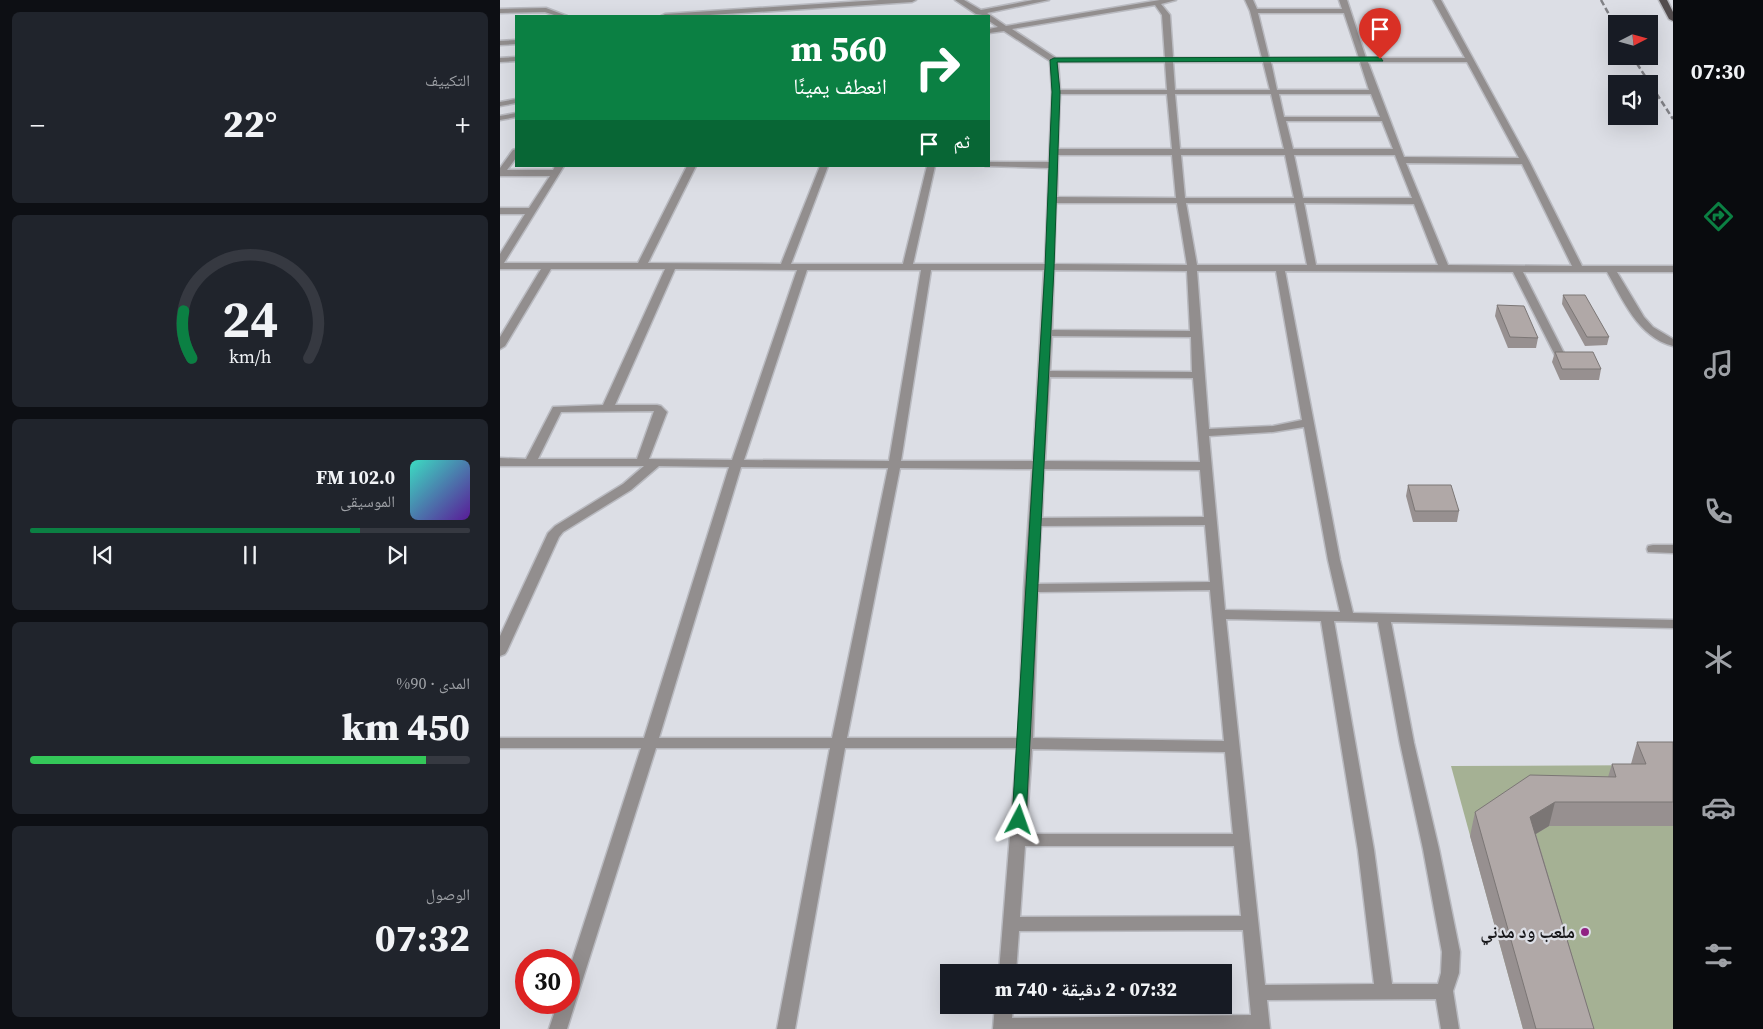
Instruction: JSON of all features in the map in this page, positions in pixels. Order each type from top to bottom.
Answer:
[{"type":"main road","points":[[1662,0],[1673,19]]},
{"type":"street","points":[[690,15],[912,0]]},
{"type":"street","points":[[959,0],[984,15]]},
{"type":"street","points":[[979,12],[1045,0]]},
{"type":"street","points":[[990,31],[1172,0]]},
{"type":"street","points":[[1249,0],[1254,11],[1275,92],[1312,268]]},
{"type":"street","points":[[1343,0],[1374,92],[1444,268]]},
{"type":"street","points":[[1437,0],[1468,60],[1525,161],[1579,269]]},
{"type":"street","points":[[1003,1014],[1002,1028],[1261,1026],[1219,614],[1198,376],[1192,268],[1181,200],[1167,59],[1166,15],[1157,3]]},
{"type":"street","points":[[500,11],[546,10],[560,15]]},
{"type":"street","points":[[1254,11],[1346,11]]},
{"type":"street","points":[[990,19],[1054,60],[1468,60]]},
{"type":"street","points":[[500,43],[515,42]]},
{"type":"street","points":[[500,60],[515,59]]},
{"type":"street","points":[[1008,964],[1025,744],[1031,588],[1047,333],[1056,92],[1054,60]]},
{"type":"street","points":[[1056,92],[1374,92]]},
{"type":"street","points":[[500,104],[515,101]]},
{"type":"street","points":[[500,118],[515,115]]},
{"type":"street","points":[[1281,119],[1385,119]]},
{"type":"street","points":[[1053,152],[1289,152],[1525,161]]},
{"type":"street","points":[[500,173],[515,153]]},
{"type":"street","points":[[990,165],[1053,165]]},
{"type":"street","points":[[641,266],[691,167]]},
{"type":"street","points":[[784,267],[824,167]]},
{"type":"street","points":[[907,268],[931,167]]},
{"type":"street","points":[[500,173],[558,170]]},
{"type":"street","points":[[500,262],[558,170]]},
{"type":"street","points":[[1053,200],[1417,201]]},
{"type":"street","points":[[500,211],[532,211]]},
{"type":"street","points":[[500,266],[1673,270]]},
{"type":"street","points":[[500,346],[548,266]]},
{"type":"street","points":[[608,408],[671,266]]},
{"type":"street","points":[[580,963],[611,869],[737,462],[803,267]]},
{"type":"street","points":[[786,1029],[838,743],[895,463],[926,268]]},
{"type":"street","points":[[1280,268],[1333,551],[1348,618]]},
{"type":"street","points":[[1517,269],[1561,358]]},
{"type":"street","points":[[1610,269],[1640,319],[1649,329],[1673,343]]},
{"type":"street","points":[[1047,333],[1196,334]]},
{"type":"street","points":[[1044,374],[1198,376]]},
{"type":"street","points":[[530,462],[558,409],[660,410],[661,412],[642,462]]},
{"type":"street","points":[[1204,433],[1273,429],[1310,422]]},
{"type":"street","points":[[500,462],[1207,466]]},
{"type":"street","points":[[500,651],[553,536],[559,529],[627,486],[657,462]]},
{"type":"street","points":[[1035,522],[1212,521]]},
{"type":"street","points":[[1653,549],[1673,549]]},
{"type":"street","points":[[1031,588],[1217,586]]},
{"type":"street","points":[[1219,614],[1673,624]]},
{"type":"street","points":[[1327,617],[1366,850],[1384,991]]},
{"type":"street","points":[[1384,619],[1407,743],[1432,849],[1451,952],[1450,973],[1444,991],[1450,1029]]},
{"type":"street","points":[[500,743],[1025,744],[1233,747]]},
{"type":"street","points":[[1017,840],[1242,840]]},
{"type":"street","points":[[1011,924],[1250,923]]},
{"type":"street","points":[[1258,993],[1444,991]]},
{"type":"street","points":[[558,1029],[563,1014]]},
{"type":"green space","name":"ملعب ود مدني","points":[[1673,765],[1673,1029],[1523,1029],[1451,766]]},
{"type":"building","points":[[1563,295],[1585,295],[1609,337],[1587,337]]},
{"type":"building","points":[[1497,305],[1524,306],[1538,338],[1510,337]]},
{"type":"building","points":[[1555,352],[1593,352],[1601,369],[1562,369]]},
{"type":"building","points":[[1408,485],[1451,485],[1459,511],[1415,511]]},
{"type":"building","points":[[1637,742],[1673,742],[1673,802],[1555,802],[1530,817],[1594,1029],[1536,1029],[1475,812],[1530,775],[1616,777],[1612,764],[1646,764]]},
{"type":"railway","points":[[1601,0],[1609,15]]},
{"type":"railway","points":[[1638,65],[1673,119]]},
{"type":"place","name":"ملعب ود مدني","points":[[1585,932]]},
{"type":"route","points":[[1019,820],[1025,744],[1031,588],[1050,268],[1056,92],[1054,60],[1380,59]]}]
